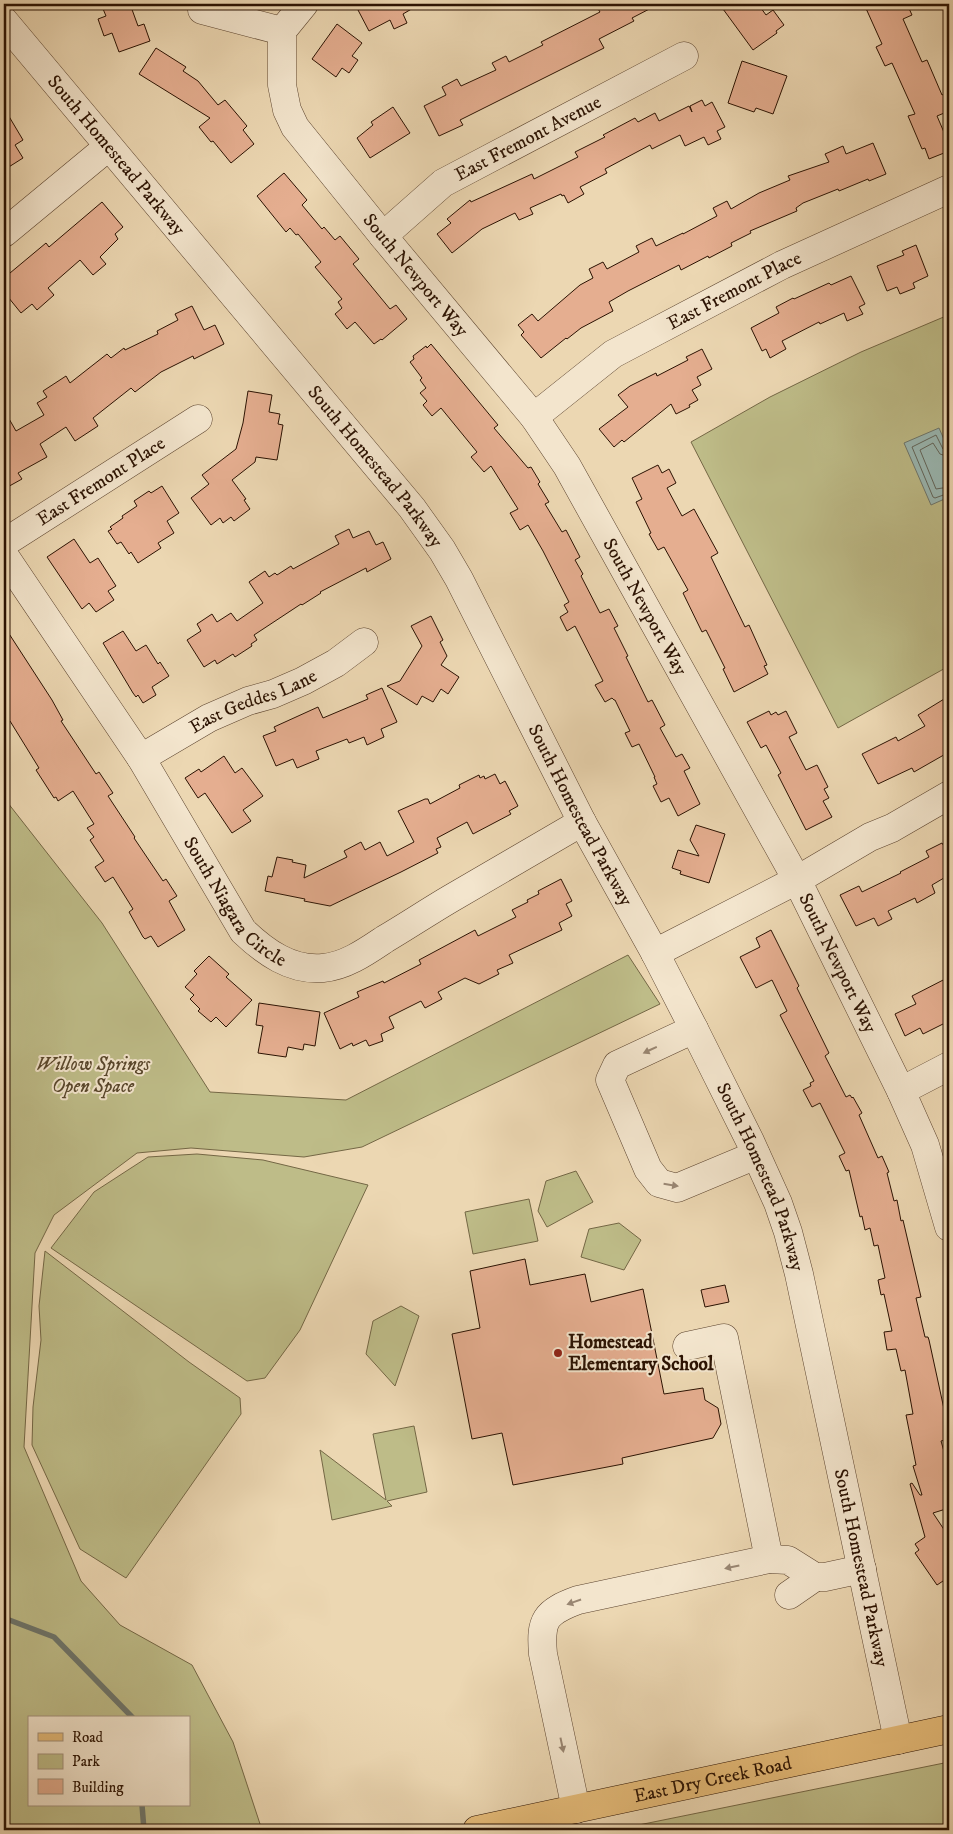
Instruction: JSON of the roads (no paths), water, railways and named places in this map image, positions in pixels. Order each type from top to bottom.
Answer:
[{"type":"main road","name":"East Dry Creek Road","points":[[476,1830],[949,1729]]},
{"type":"street","points":[[202,10],[282,31],[304,4]]},
{"type":"street","name":"South Homestead Parkway","points":[[4,21],[430,532],[458,578],[582,822],[655,953],[756,1155],[780,1210],[799,1274],[898,1740]]},
{"type":"street","name":"South Newport Way","points":[[282,31],[282,85],[287,110],[294,126],[534,417],[581,490],[797,880],[901,1091],[925,1145],[949,1227]]},
{"type":"street","name":"East Fremont Avenue","points":[[383,236],[443,183],[684,56]]},
{"type":"street","points":[[4,233],[108,147]]},
{"type":"street","name":"East Fremont Place","points":[[534,417],[614,354],[782,265],[949,189]]},
{"type":"street","name":"East Fremont Place","points":[[4,543],[198,419]]},
{"type":"street","name":"South Niagara Circle","points":[[4,556],[141,758],[243,931],[260,947],[283,961],[302,967],[323,968],[337,965],[356,957],[450,899],[582,822]]},
{"type":"street","name":"East Geddes Lane","points":[[141,758],[209,718],[248,701],[273,694],[303,681],[336,663],[364,642]]},
{"type":"street","points":[[655,953],[797,880],[870,837],[892,828],[949,795]]},
{"type":"street","points":[[694,1029],[617,1065],[610,1080],[648,1169],[659,1183],[677,1188],[756,1155]]},
{"type":"street","points":[[901,1091],[949,1066]]},
{"type":"street","points":[[687,1346],[724,1338],[769,1559]]},
{"type":"street","points":[[576,1809],[543,1654],[541,1635],[543,1624],[548,1617],[564,1605],[578,1600],[769,1559],[788,1560],[815,1577],[825,1577],[862,1569]]},
{"type":"street","points":[[789,1595],[815,1577]]},
{"type":"water","points":[[939,428],[949,451],[949,497],[931,505],[904,443]]},
{"type":"waterway","points":[[4,1618],[54,1637],[131,1716]]},
{"type":"waterway","points":[[142,1806],[144,1830]]},
{"type":"place","name":"Homestead Elementary School","points":[[558,1353]]},
{"type":"park label","name":"Willow Springs Open Space","points":[[93,1075]]}]
